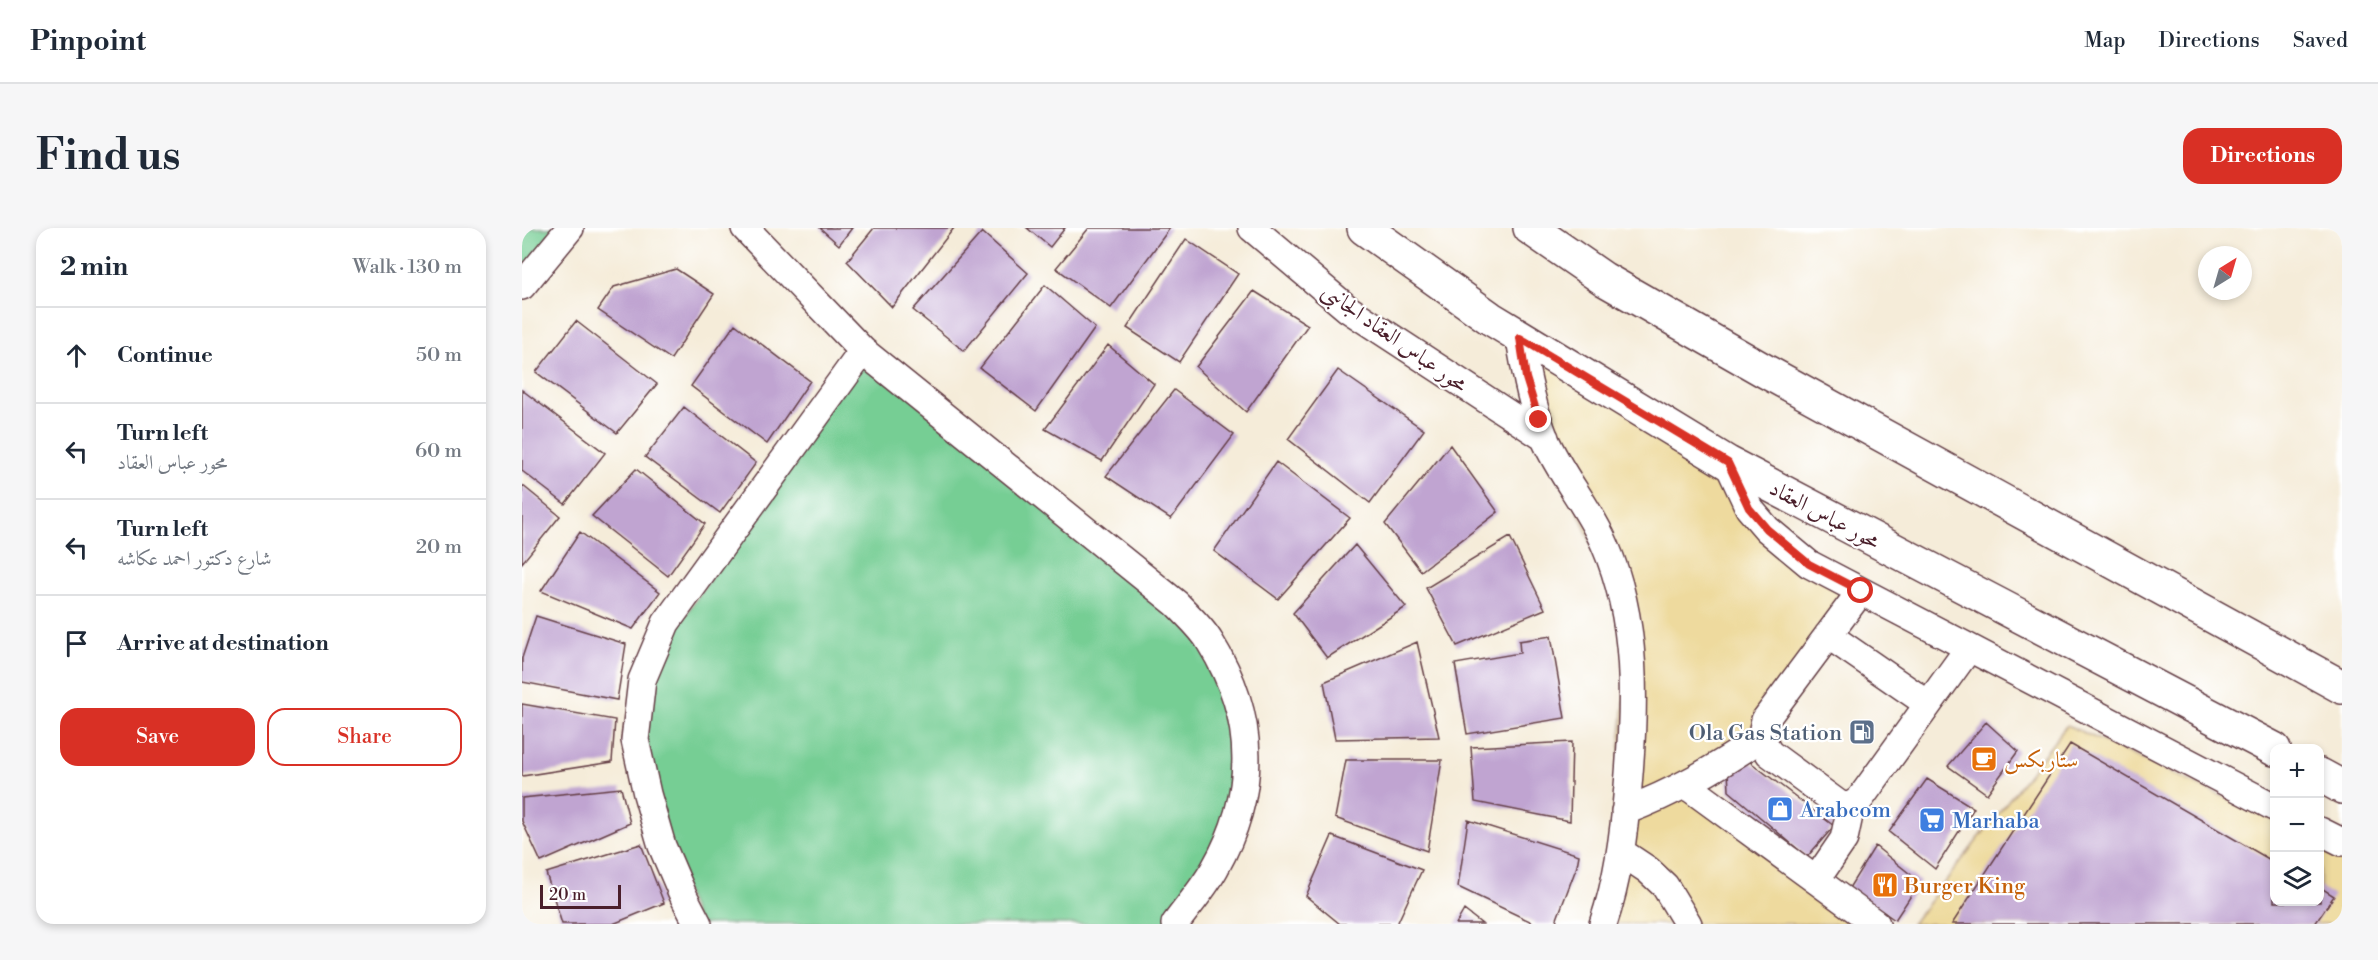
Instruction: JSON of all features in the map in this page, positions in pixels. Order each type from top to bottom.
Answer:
[{"type":"main road","name":"محور عباس العقاد","points":[[1364,228],[1520,338],[1728,463],[2270,747]]},
{"type":"main road","points":[[1530,228],[1604,279],[1765,371],[2342,687]]},
{"type":"main road","points":[[2324,778],[2342,787]]},
{"type":"street","points":[[522,286],[570,228]]},
{"type":"street","points":[[745,228],[863,351],[1177,604],[1209,640],[1233,683],[1245,730],[1247,779],[1234,827],[1215,869],[1175,924]]},
{"type":"street","name":"محور عباس العقاد الجانبى","points":[[1252,228],[1348,309],[1545,438]]},
{"type":"street","points":[[1520,338],[1526,378],[1545,438],[1605,544],[1625,607],[1630,642],[1633,727],[1626,811],[1621,852],[1603,924]]},
{"type":"street","points":[[698,924],[662,846],[647,794],[635,741],[642,680],[666,624],[863,351]]},
{"type":"street","points":[[1728,463],[1749,508],[1767,529],[1809,564],[2270,805]]},
{"type":"street","points":[[1851,806],[1840,805],[1769,753],[1761,738],[1765,720],[1861,591]]},
{"type":"street","points":[[1828,635],[1928,704]]},
{"type":"street","points":[[1816,880],[1844,839],[1851,806],[1860,799],[1969,648]]},
{"type":"street","points":[[1626,811],[1686,785],[1715,769],[1761,738]]},
{"type":"street","points":[[1686,785],[1876,924]]},
{"type":"street","points":[[2324,833],[2342,842]]},
{"type":"street","points":[[1621,852],[1648,870],[1665,885],[1688,924]]},
{"type":"green space","points":[[522,228],[570,228],[522,286]]},
{"type":"green space","points":[[863,351],[1209,640],[1247,779],[1175,924],[698,924],[647,794],[642,680]]},
{"type":"sand","points":[[1520,338],[1728,463],[1749,508],[1861,591],[1765,720],[1687,785],[1876,924],[1603,924],[1630,642],[1562,470]]},
{"type":"sand","points":[[2067,725],[2270,818],[2270,906],[2324,906],[2324,843],[2342,851],[2342,924],[1912,924]]},
{"type":"building","points":[[820,228],[852,228],[839,245]]},
{"type":"building","points":[[874,228],[954,228],[892,307],[847,261]]},
{"type":"building","points":[[1027,228],[1065,228],[1050,247]]},
{"type":"building","points":[[1089,228],[1170,228],[1111,308],[1056,268]]},
{"type":"building","points":[[982,232],[1028,273],[964,351],[913,310]]},
{"type":"building","points":[[1186,239],[1238,274],[1179,362],[1127,328]]},
{"type":"building","points":[[676,269],[714,294],[671,359],[598,310],[614,287]]},
{"type":"building","points":[[1045,285],[1095,328],[1036,411],[980,368]]},
{"type":"building","points":[[1254,291],[1308,325],[1246,412],[1196,367]]},
{"type":"building","points":[[576,321],[657,384],[617,433],[536,372]]},
{"type":"building","points":[[735,324],[810,381],[767,444],[691,386]]},
{"type":"building","points":[[1108,345],[1154,384],[1102,461],[1045,429]]},
{"type":"building","points":[[1338,370],[1424,430],[1370,503],[1288,439]]},
{"type":"building","points":[[522,390],[605,453],[565,504],[522,471]]},
{"type":"building","points":[[1174,390],[1234,435],[1171,519],[1106,476]]},
{"type":"building","points":[[684,407],[756,463],[720,513],[645,457]]},
{"type":"building","points":[[1450,445],[1498,512],[1421,571],[1385,524]]},
{"type":"building","points":[[1276,462],[1350,518],[1278,599],[1214,551]]},
{"type":"building","points":[[636,469],[705,524],[668,576],[592,516]]},
{"type":"building","points":[[522,485],[560,516],[522,563]]},
{"type":"building","points":[[580,532],[660,592],[633,629],[541,591]]},
{"type":"building","points":[[1510,537],[1545,609],[1457,646],[1426,588]]},
{"type":"building","points":[[1355,545],[1406,607],[1327,658],[1293,613]]},
{"type":"building","points":[[536,616],[626,644],[617,700],[522,682],[522,658]]},
{"type":"building","points":[[1551,636],[1565,718],[1467,734],[1455,664],[1520,653],[1519,641]]},
{"type":"building","points":[[1417,642],[1439,737],[1335,739],[1324,682]]},
{"type":"building","points":[[522,704],[615,720],[612,762],[522,776]]},
{"type":"building","name":"ستاربكس","points":[[1986,722],[2018,751],[1987,794],[1948,766]]},
{"type":"building","points":[[1572,742],[1570,821],[1475,802],[1471,747]]},
{"type":"building","points":[[2070,744],[2270,860],[2270,906],[2324,906],[2324,890],[2334,896],[2315,924],[1952,924]]},
{"type":"building","name":"Arabcom","points":[[1741,755],[1834,826],[1807,857],[1729,791],[1728,770]]},
{"type":"building","points":[[1346,760],[1442,760],[1427,851],[1335,818]]},
{"type":"building","name":"Marhaba","points":[[1927,779],[1974,808],[1935,869],[1889,832]]},
{"type":"building","points":[[621,788],[630,823],[541,862],[522,821],[522,798]]},
{"type":"building","points":[[1468,820],[1579,855],[1555,924],[1536,924],[1458,887]]},
{"type":"building","points":[[1332,836],[1422,870],[1397,924],[1340,924],[1306,896]]},
{"type":"building","points":[[641,844],[664,903],[613,924],[562,924],[546,873]]},
{"type":"building","name":"Burger King","points":[[1875,846],[1920,882],[1895,920],[1849,888]]},
{"type":"building","points":[[1464,910],[1482,924],[1456,924]]},
{"type":"place","name":"Ola Gas Station","points":[[1862,732]]},
{"type":"place","name":"ستاربكس","points":[[1984,759]]},
{"type":"place","name":"Arabcom","points":[[1780,809]]},
{"type":"place","name":"Marhaba","points":[[1932,820]]},
{"type":"place","name":"Burger King","points":[[1885,885]]},
{"type":"route","points":[[1539,420],[1526,378],[1520,338],[1728,463],[1749,508],[1767,529],[1809,564],[1861,591]]}]
